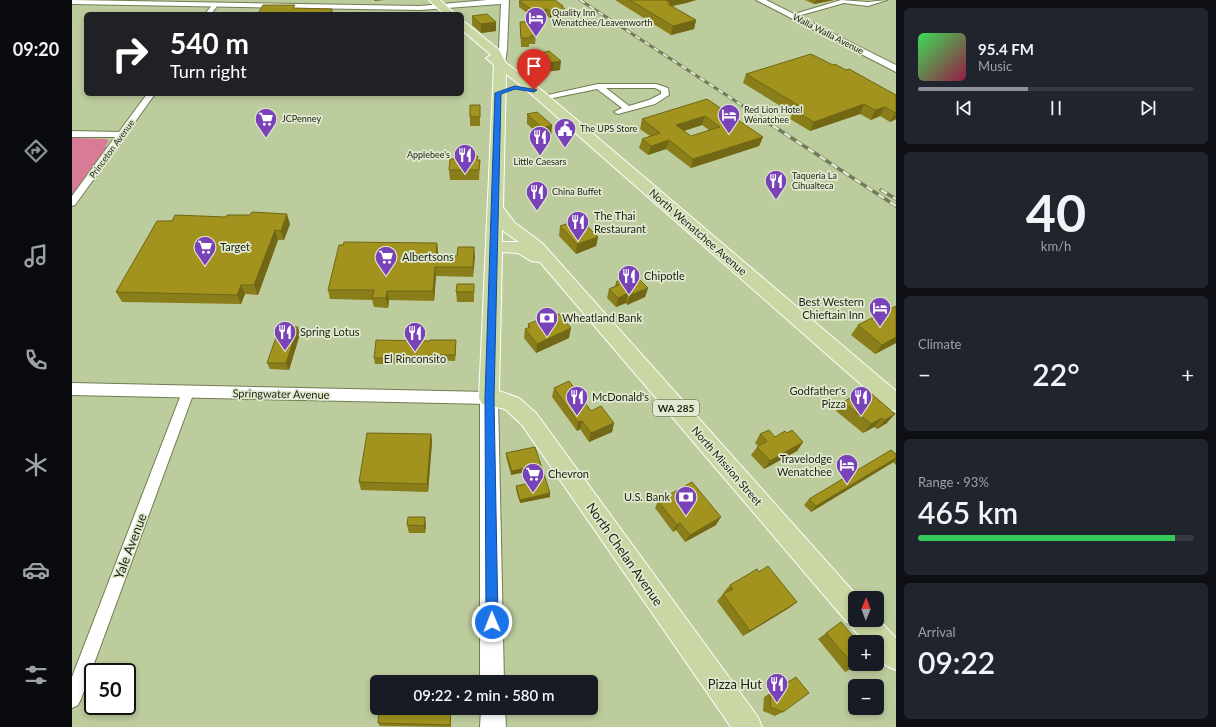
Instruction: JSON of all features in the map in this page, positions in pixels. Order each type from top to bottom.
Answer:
[{"type":"main road","points":[[424,0],[446,12]]},
{"type":"main road","name":"North Wenatchee Avenue","points":[[464,27],[495,52],[500,63]]},
{"type":"main road","name":"North Wenatchee Avenue","points":[[464,35],[487,55],[500,63],[539,94],[896,403]]},
{"type":"main road","points":[[492,675],[490,398],[495,207],[507,90],[500,63]]},
{"type":"main road","points":[[507,90],[539,94]]},
{"type":"main road","name":"North Mission Street","points":[[495,207],[509,227],[536,246],[552,267],[848,604]]},
{"type":"main road","name":"North Mission Street","points":[[494,247],[528,249],[552,267]]},
{"type":"main road","name":"North Chelan Avenue","points":[[490,398],[502,399],[514,405],[529,419],[748,727]]},
{"type":"main road","points":[[868,627],[896,657]]},
{"type":"main road","points":[[493,715],[493,727]]},
{"type":"street","points":[[406,8],[414,5],[419,0]]},
{"type":"street","name":"Walla Walla Avenue","points":[[760,0],[896,69]]},
{"type":"street","points":[[791,16],[844,2],[868,4],[884,0]]},
{"type":"street","points":[[76,1],[406,8],[437,7],[504,1],[503,49],[500,63]]},
{"type":"street","points":[[210,12],[215,5]]},
{"type":"street","points":[[539,94],[598,86],[656,86],[665,90],[665,95],[659,99],[618,112]]},
{"type":"street","points":[[598,86],[628,109]]},
{"type":"street","name":"Princeton Avenue","points":[[72,203],[150,96]]},
{"type":"street","points":[[72,134],[122,135]]},
{"type":"street","name":"Springwater Avenue","points":[[72,389],[490,398]]},
{"type":"street","name":"Yale Avenue","points":[[72,699],[188,392]]},
{"type":"shaded area","points":[[72,138],[106,139],[109,141],[105,146],[107,147],[72,195]]},
{"type":"building","points":[[555,0],[565,9],[551,12],[547,9],[535,12],[519,1]]},
{"type":"building","points":[[630,0],[666,0],[672,4],[668,4],[696,20],[673,26]]},
{"type":"building","points":[[263,5],[295,5],[293,8],[332,9],[331,12],[259,12]]},
{"type":"building","points":[[487,14],[496,22],[481,24],[472,16]]},
{"type":"building","points":[[535,21],[536,36],[521,38],[520,22]]},
{"type":"building","points":[[549,51],[561,61],[546,63],[543,61],[530,64],[523,58]]},
{"type":"building","points":[[811,54],[833,65],[835,64],[846,70],[849,69],[896,95],[896,112],[895,113],[885,107],[875,110],[864,104],[814,122],[794,110],[801,107],[746,74]]},
{"type":"building","points":[[707,99],[763,137],[693,159],[669,140],[651,146],[642,139],[660,133],[642,119]],"holes":[[[705,116],[720,127],[691,136],[676,125]]]},
{"type":"building","points":[[470,105],[480,105],[480,117],[470,117]]},
{"type":"building","points":[[537,112],[552,125],[542,128],[527,114]]},
{"type":"building","points":[[463,156],[478,156],[477,160],[480,160],[479,170],[449,170],[450,159],[463,159]]},
{"type":"building","name":"Target","points":[[252,212],[287,214],[281,231],[275,230],[254,285],[241,285],[237,295],[116,292],[157,221],[172,221],[175,215],[226,217],[227,215],[250,215]]},
{"type":"building","points":[[578,220],[598,237],[577,244],[560,226]]},
{"type":"building","name":"Albertsons","points":[[344,242],[437,243],[436,255],[457,256],[458,247],[474,247],[473,267],[435,267],[433,291],[387,291],[386,298],[372,298],[374,290],[328,290],[339,245],[343,245]]},
{"type":"building","points":[[634,274],[648,288],[630,295],[628,293],[618,298],[609,289],[619,285],[616,282]]},
{"type":"building","points":[[457,284],[474,284],[474,292],[456,292]]},
{"type":"building","points":[[896,306],[896,337],[882,345],[858,325]]},
{"type":"building","points":[[559,314],[571,328],[537,344],[525,329],[530,327],[528,324],[538,320],[540,315],[548,316]]},
{"type":"building","name":"Spring Lotus","points":[[280,326],[298,327],[286,363],[267,363]]},
{"type":"building","points":[[376,340],[456,340],[455,355],[429,355],[429,359],[374,358]]},
{"type":"building","points":[[569,381],[591,411],[601,406],[614,423],[591,433],[582,421],[578,422],[554,388]]},
{"type":"building","points":[[866,389],[895,414],[885,420],[882,418],[871,424],[843,402]]},
{"type":"building","points":[[769,430],[775,437],[785,431],[787,433],[792,430],[803,442],[770,461],[757,447],[767,441],[760,434]]},
{"type":"building","points":[[367,433],[431,434],[427,484],[359,482]]},
{"type":"building","points":[[535,447],[550,493],[520,500],[516,486],[530,483],[525,468],[512,471],[506,453]]},
{"type":"building","name":"Travelodge Wenatchee","points":[[891,450],[896,454],[896,458],[816,506],[809,499]]},
{"type":"building","name":"U.S. Bank","points":[[692,482],[721,517],[690,535],[680,523],[677,525],[658,501]]},
{"type":"building","points":[[408,517],[425,517],[424,526],[407,525]]},
{"type":"building","points":[[768,566],[797,602],[750,631],[723,594],[733,589],[730,585],[757,569],[759,572]]},
{"type":"building","points":[[841,622],[852,635],[848,635],[848,659],[826,633]]},
{"type":"building","name":"Pizza Hut","points":[[796,677],[809,693],[783,712],[770,707],[771,693]]},
{"type":"building","points":[[379,715],[451,715],[450,725],[378,723]]},
{"type":"railway","points":[[580,0],[763,119]]},
{"type":"railway","points":[[761,118],[896,206]]},
{"type":"railway","points":[[881,190],[896,199]]},
{"type":"place","name":"Quality Inn Wenatchee/Leavenworth","points":[[536,38]]},
{"type":"place","name":"Red Lion Hotel Wenatchee","points":[[729,134]]},
{"type":"place","name":"JCPenney","points":[[266,138]]},
{"type":"place","name":"The UPS Store","points":[[565,148]]},
{"type":"place","name":"Little Caesars","points":[[540,156]]},
{"type":"place","name":"Applebee's","points":[[465,174]]},
{"type":"place","name":"Taqueria La Cihualteca","points":[[776,200]]},
{"type":"place","name":"China Buffet","points":[[537,212]]},
{"type":"place","name":"The Thai Restaurant","points":[[578,242]]},
{"type":"place","name":"Target","points":[[205,266]]},
{"type":"place","name":"Albertsons","points":[[386,276]]},
{"type":"place","name":"Chipotle","points":[[629,296]]},
{"type":"place","name":"Best Western Chieftain Inn","points":[[880,328]]},
{"type":"place","name":"Wheatland Bank","points":[[547,338]]},
{"type":"place","name":"Spring Lotus","points":[[285,352]]},
{"type":"place","name":"El Rinconsito","points":[[415,352]]},
{"type":"place","name":"McDonald's","points":[[577,416]]},
{"type":"place","name":"Godfather's Pizza","points":[[861,416]]},
{"type":"place","name":"Travelodge Wenatchee","points":[[847,484]]},
{"type":"place","name":"Chevron","points":[[533,494]]},
{"type":"place","name":"U.S. Bank","points":[[686,516]]},
{"type":"place","name":"Pizza Hut","points":[[777,704]]},
{"type":"route","points":[[492,622],[490,398],[498,93],[508,88],[515,87],[534,90]]}]
